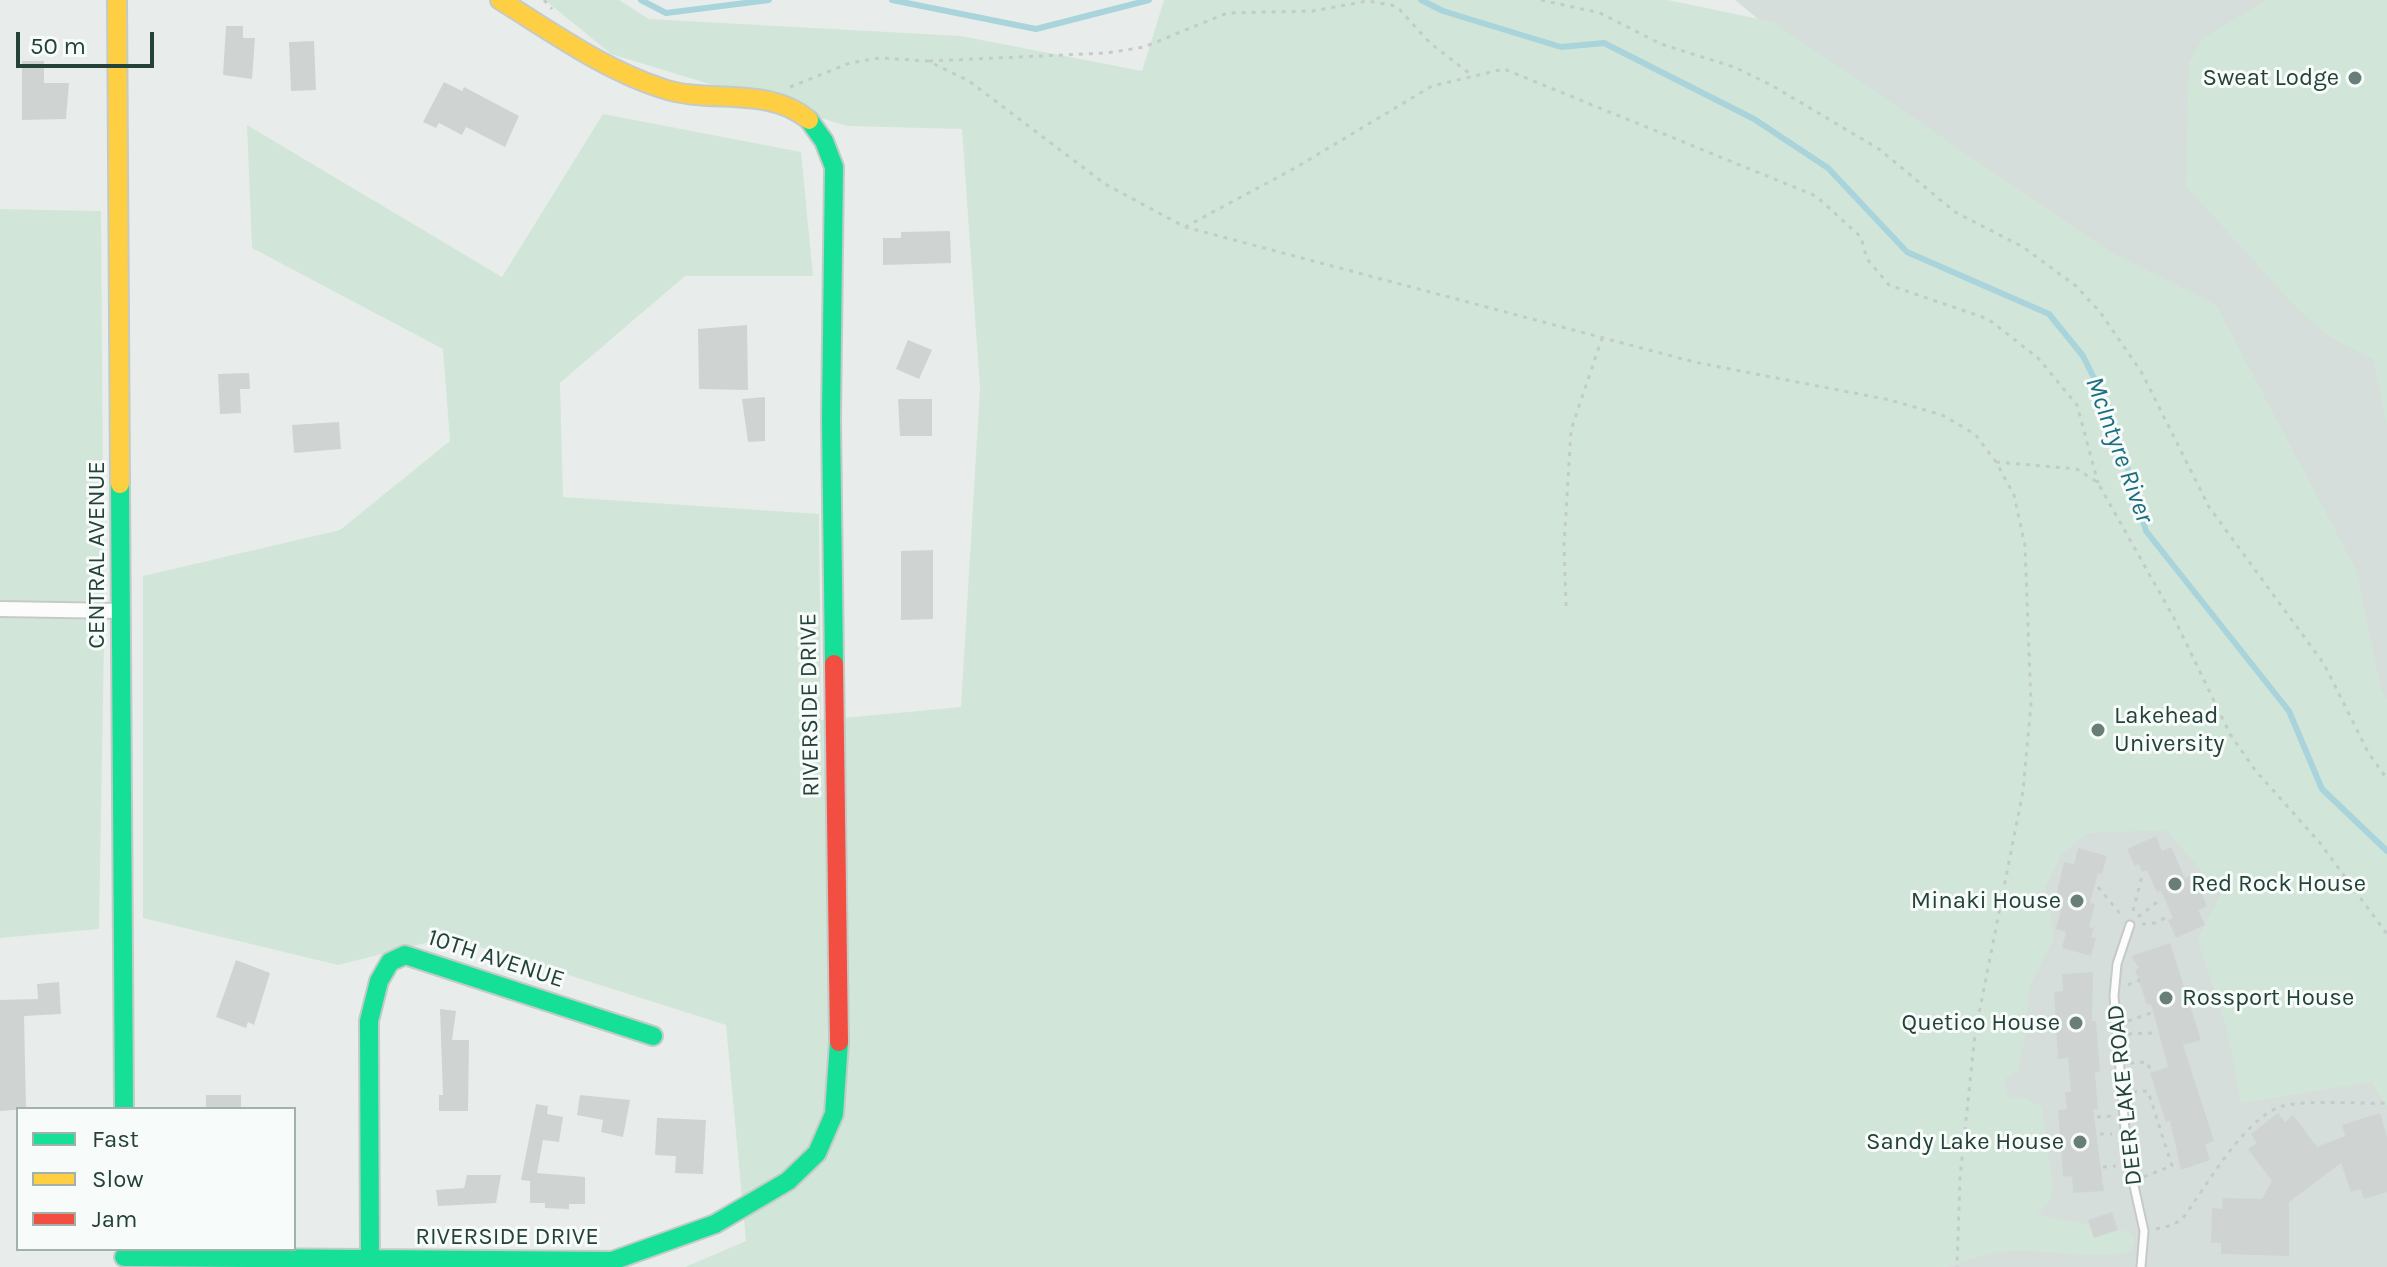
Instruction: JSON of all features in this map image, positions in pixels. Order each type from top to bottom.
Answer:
[{"type":"street","name":"CENTRAL AVENUE","points":[[117,0],[124,1107]]},
{"type":"street","name":"RIVERSIDE DRIVE","points":[[124,1258],[370,1264],[612,1261],[715,1224],[788,1181],[817,1153],[834,1114],[839,1071],[831,419],[834,167],[821,131],[792,108],[761,100],[691,96],[651,84],[609,66],[500,0]]},
{"type":"street","points":[[0,609],[122,611]]},
{"type":"street","name":"10TH AVENUE","points":[[370,1264],[369,1021],[379,981],[390,962],[405,955],[653,1036]]},
{"type":"lane","name":"DEER LAKE ROAD","points":[[2130,925],[2117,964],[2116,1029],[2132,1181],[2144,1231],[2141,1267]]},
{"type":"path","points":[[1541,0],[1600,13],[1661,44],[1734,67],[1771,85],[1879,149],[1955,212],[2023,247],[2076,286],[2100,312],[2142,373],[2209,507],[2324,664],[2368,752],[2387,779]]},
{"type":"path","points":[[761,100],[850,63],[879,58],[928,61],[1107,53],[1144,47],[1227,13],[1313,11],[1367,1],[1392,5],[1400,10],[1430,43],[1473,76]]},
{"type":"path","points":[[928,61],[969,81],[1105,184],[1185,227],[1694,362],[1890,400],[1942,415],[1975,434],[1996,462],[2014,495],[2025,546],[2031,704],[2023,791],[1975,1034],[1960,1177],[1957,1267]]},
{"type":"path","points":[[1185,227],[1295,168],[1432,86],[1504,69],[1816,196],[1861,237],[1867,259],[1889,285],[1988,319],[2038,358],[2077,405],[2098,483],[2174,618],[2230,734],[2255,770],[2320,843],[2387,934]]},
{"type":"path","points":[[1566,606],[1564,546],[1571,430],[1602,338]]},
{"type":"path","points":[[1996,462],[2077,469],[2098,483]]},
{"type":"path","points":[[2130,925],[2142,876]]},
{"type":"path","points":[[2098,887],[2130,925]]},
{"type":"path","points":[[2130,925],[2161,899]]},
{"type":"path","points":[[2130,925],[2155,923],[2169,916]]},
{"type":"path","points":[[2116,1029],[2151,1013]]},
{"type":"path","points":[[2116,1029],[2154,1033]]},
{"type":"path","points":[[2119,1063],[2147,1062],[2150,1069]]},
{"type":"path","points":[[2121,1093],[2148,1091],[2172,1166],[2132,1181]]},
{"type":"path","points":[[2144,1231],[2173,1225],[2183,1218],[2244,1133],[2268,1113],[2285,1105],[2387,1103]]},
{"type":"path","points":[[2161,1131],[2169,1129]]},
{"type":"path","points":[[2167,1148],[2175,1145]]},
{"type":"shaded area","name":"Lakehead University","points":[[1735,0],[2387,0],[2387,1267],[1813,1267],[1797,51]]},
{"type":"green space","points":[[545,0],[619,0],[649,19],[961,36],[1142,71],[1164,0],[1668,0],[1773,22],[2110,252],[2216,305],[2356,570],[2381,690],[2387,698],[2387,1107],[2372,1082],[2241,1103],[2227,1028],[2198,940],[2221,894],[2167,830],[2088,833],[2062,853],[2045,888],[2054,938],[2029,988],[2025,1036],[2018,1070],[2004,1080],[2009,1098],[2026,1098],[2042,1107],[2053,1190],[2050,1200],[2037,1215],[2128,1232],[2135,1241],[2129,1252],[2084,1255],[2009,1251],[1947,1267],[685,1267],[746,1241],[726,1025],[449,937],[338,965],[143,918],[143,576],[340,530],[450,441],[443,349],[252,248],[247,125],[502,277],[603,114],[801,152],[813,276],[685,276],[560,383],[563,497],[819,514],[821,720],[961,707],[980,388],[962,129],[847,126],[611,54]]},
{"type":"green space","points":[[2267,0],[2387,0],[2387,425],[2374,360],[2328,336],[2292,303],[2186,186],[2189,62],[2203,38]]},
{"type":"green space","points":[[0,209],[101,211],[104,643],[99,929],[0,938]]},
{"type":"building","points":[[226,26],[243,26],[243,38],[255,38],[252,79],[223,75]]},
{"type":"building","points":[[314,41],[316,90],[291,91],[289,42]]},
{"type":"building","points":[[22,61],[44,61],[44,83],[69,83],[66,119],[22,120]]},
{"type":"building","points":[[444,82],[462,91],[464,87],[519,116],[505,147],[466,127],[462,135],[439,123],[436,128],[423,122]]},
{"type":"building","points":[[950,231],[951,263],[883,265],[883,238],[901,238],[901,232]]},
{"type":"building","points":[[747,325],[748,390],[699,389],[698,329]]},
{"type":"building","points":[[908,340],[932,350],[919,379],[896,369]]},
{"type":"building","points":[[249,373],[250,389],[240,389],[241,413],[220,414],[218,374]]},
{"type":"building","points":[[765,397],[765,441],[748,442],[742,399]]},
{"type":"building","points":[[898,399],[932,399],[932,436],[900,436]]},
{"type":"building","points":[[339,422],[341,449],[294,453],[292,425]]},
{"type":"building","points":[[933,550],[933,619],[901,620],[901,551]]},
{"type":"building","name":"Red Rock House","points":[[2156,836],[2162,851],[2171,847],[2185,878],[2193,874],[2207,906],[2198,910],[2205,925],[2176,938],[2168,920],[2173,918],[2161,891],[2157,892],[2147,870],[2142,872],[2139,864],[2135,866],[2127,849]]},
{"type":"building","name":"Minaki House","points":[[2078,848],[2107,856],[2102,874],[2098,873],[2090,903],[2095,904],[2089,927],[2094,928],[2091,937],[2096,938],[2091,956],[2062,948],[2066,932],[2056,929],[2064,898],[2056,896],[2064,862],[2074,864]]},
{"type":"building","points":[[2170,943],[2201,1040],[2183,1045],[2214,1141],[2205,1145],[2210,1160],[2181,1170],[2170,1121],[2166,1122],[2150,1073],[2168,1067],[2151,1004],[2147,1005],[2135,969],[2139,968],[2131,956]]},
{"type":"building","points":[[236,960],[270,973],[254,1025],[248,1022],[246,1028],[216,1017]]},
{"type":"building","points":[[2093,972],[2092,1021],[2096,1021],[2100,1072],[2095,1073],[2098,1109],[2093,1109],[2104,1191],[2073,1193],[2072,1176],[2063,1177],[2058,1110],[2067,1109],[2065,1092],[2071,1092],[2068,1058],[2058,1059],[2054,992],[2063,991],[2062,974]]},
{"type":"building","points":[[59,982],[61,1014],[24,1016],[26,1107],[0,1111],[0,1000],[38,999],[37,984]]},
{"type":"building","points":[[440,1009],[456,1011],[452,1040],[469,1040],[468,1111],[439,1111],[439,1095],[443,1095]]},
{"type":"building","points":[[206,1095],[241,1095],[241,1107],[206,1107]]},
{"type":"building","points":[[580,1095],[630,1100],[623,1137],[601,1132],[603,1120],[577,1115]]},
{"type":"building","points":[[536,1104],[548,1106],[547,1114],[563,1117],[559,1142],[543,1140],[537,1173],[585,1177],[585,1204],[569,1204],[569,1209],[545,1208],[545,1203],[530,1203],[530,1181],[521,1180]]},
{"type":"building","points":[[2278,1113],[2285,1122],[2293,1115],[2317,1147],[2345,1136],[2342,1125],[2380,1113],[2387,1137],[2387,1192],[2364,1199],[2361,1189],[2351,1192],[2341,1163],[2289,1202],[2289,1256],[2221,1254],[2221,1243],[2211,1243],[2212,1208],[2222,1209],[2223,1198],[2262,1199],[2272,1181],[2248,1149],[2257,1143],[2251,1134]]},
{"type":"building","points":[[657,1118],[706,1120],[703,1174],[675,1173],[676,1156],[655,1155]]},
{"type":"building","points":[[467,1175],[501,1175],[496,1203],[438,1206],[436,1190],[464,1188]]},
{"type":"building","points":[[2112,1212],[2118,1230],[2094,1238],[2088,1220]]},
{"type":"waterway","name":"McIntyre River","points":[[641,0],[666,13],[769,0]]},
{"type":"waterway","name":"McIntyre River","points":[[892,0],[1036,29],[1149,0]]},
{"type":"waterway","name":"McIntyre River","points":[[1421,0],[1443,11],[1561,47],[1604,43],[1754,119],[1828,168],[1907,252],[2049,314],[2083,356],[2111,412],[2146,531],[2289,711],[2322,789],[2387,851]]},
{"type":"traffic: fast","points":[[809,120],[824,141],[834,167],[831,419],[834,664]]},
{"type":"traffic: fast","points":[[120,484],[124,1107]]},
{"type":"traffic: fast","points":[[370,1267],[369,1021],[379,981],[390,962],[405,955],[653,1036]]},
{"type":"traffic: fast","points":[[124,1257],[612,1261],[715,1224],[788,1181],[817,1153],[834,1114],[839,1042]]},
{"type":"traffic: slow","points":[[117,0],[120,484]]},
{"type":"traffic: slow","points":[[500,0],[578,49],[640,80],[679,93],[775,103],[793,109],[809,120]]},
{"type":"traffic: jam","points":[[834,664],[839,1042]]},
{"type":"place","name":"Sweat Lodge","points":[[2355,78]]},
{"type":"place","name":"Lakehead University","points":[[2098,730]]},
{"type":"place","name":"Red Rock House","points":[[2175,884]]},
{"type":"place","name":"Minaki House","points":[[2077,901]]},
{"type":"place","name":"Rossport House","points":[[2166,998]]},
{"type":"place","name":"Quetico House","points":[[2076,1023]]},
{"type":"place","name":"Sandy Lake House","points":[[2080,1142]]}]
